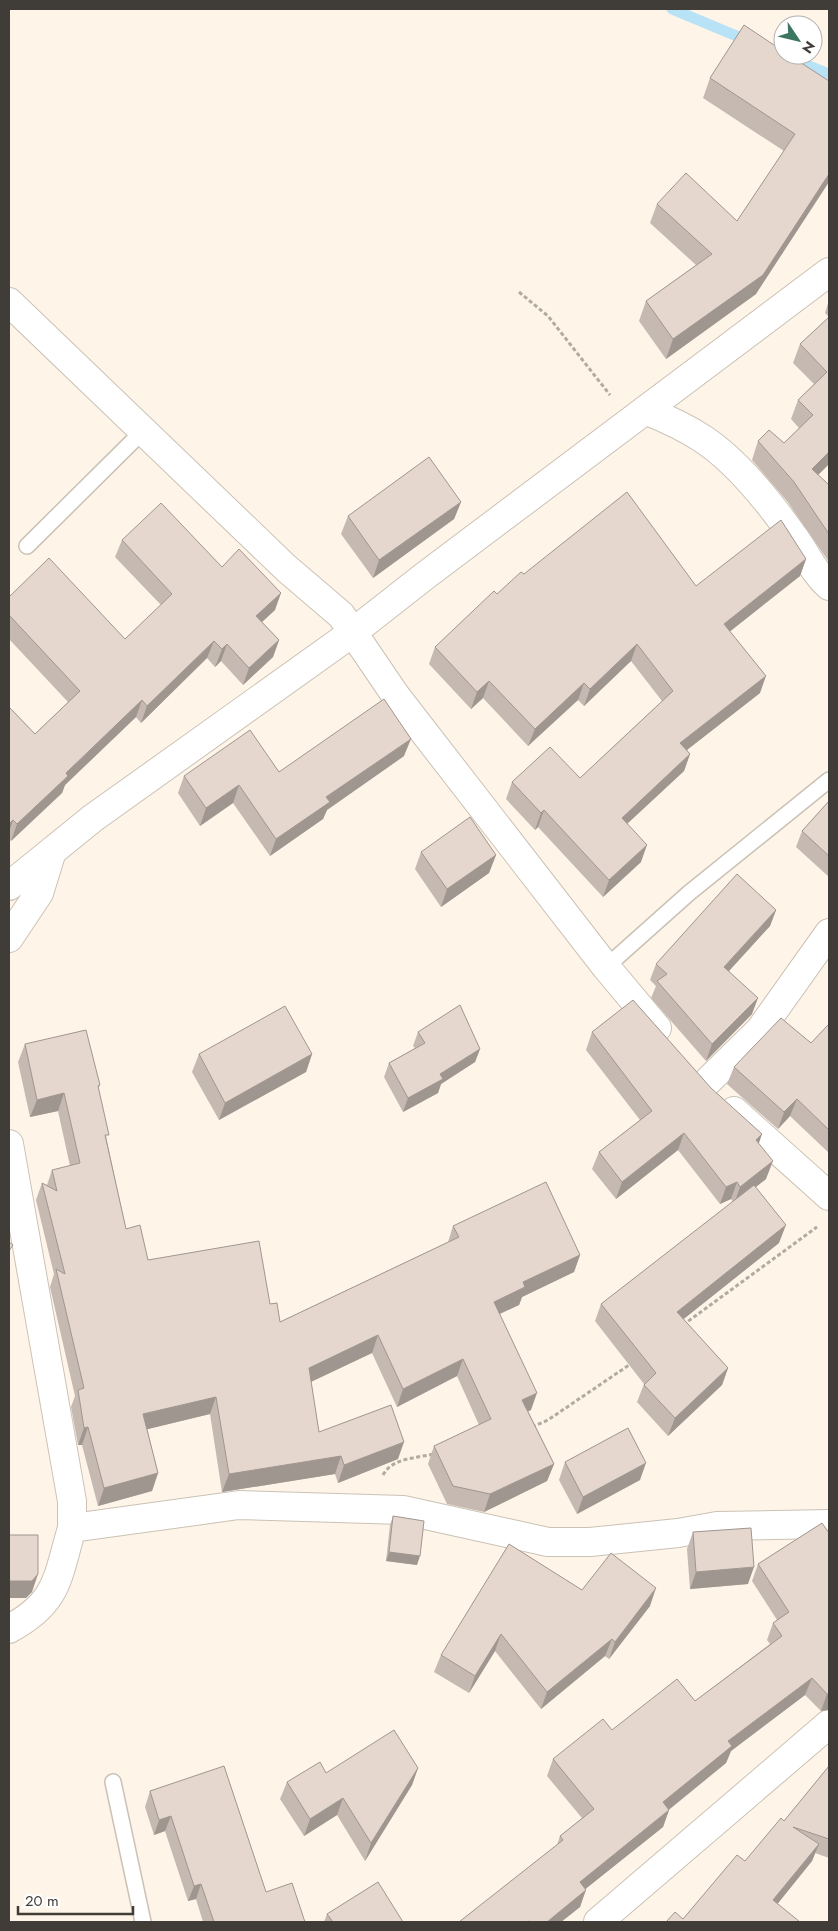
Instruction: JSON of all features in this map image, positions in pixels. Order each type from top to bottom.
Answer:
[{"type":"street","points":[[9,886],[93,818],[352,633],[426,575],[829,272]]},
{"type":"street","points":[[9,302],[286,568],[341,615],[396,696],[606,967],[706,1083],[829,1196]]},
{"type":"street","points":[[638,416],[669,420],[704,440],[732,464],[766,498],[796,539],[818,576],[829,586]]},
{"type":"street","points":[[9,938],[39,893],[52,851]]},
{"type":"street","points":[[706,1083],[760,1030],[829,932]]},
{"type":"street","points":[[9,1144],[72,1501],[72,1528],[54,1588],[45,1603],[28,1618],[9,1629]]},
{"type":"street","points":[[72,1528],[239,1505],[403,1510],[548,1542],[590,1542],[678,1533],[718,1526],[829,1524]]},
{"type":"street","points":[[598,1922],[829,1724]]},
{"type":"lane","points":[[26,546],[142,431]]},
{"type":"lane","points":[[606,967],[689,893],[829,780]]},
{"type":"lane","points":[[114,1782],[143,1922]]},
{"type":"path","points":[[520,292],[548,316],[638,416]]},
{"type":"path","points":[[680,1327],[821,1223]]},
{"type":"path","points":[[524,1430],[548,1420],[633,1362]]},
{"type":"path","points":[[377,1508],[381,1479],[388,1466],[440,1453]]},
{"type":"building","points":[[744,25],[773,44],[773,65],[804,65],[829,81],[829,174],[763,275],[673,339],[646,301],[712,254],[657,204],[686,173],[737,221],[795,134],[710,78]]},
{"type":"building","points":[[829,317],[829,452],[812,469],[829,485],[829,534],[794,482],[758,441],[769,430],[784,443],[813,415],[798,400],[827,372],[800,344]]},
{"type":"building","points":[[429,457],[461,502],[379,560],[348,516]]},
{"type":"building","points":[[627,492],[696,586],[781,520],[806,559],[724,624],[766,676],[680,743],[690,754],[622,818],[647,845],[609,880],[544,810],[541,813],[512,782],[550,747],[580,778],[673,691],[637,644],[590,689],[584,683],[535,729],[489,681],[477,692],[435,647],[494,591],[497,594],[521,572],[524,574]]},
{"type":"building","points":[[161,503],[222,567],[239,549],[281,593],[256,616],[279,640],[249,668],[227,644],[222,649],[214,641],[147,706],[142,700],[66,773],[68,776],[17,824],[13,820],[9,824],[9,707],[35,734],[80,691],[9,615],[9,597],[49,558],[125,639],[172,594],[122,540]]},
{"type":"building","points":[[384,699],[411,739],[326,797],[330,802],[276,839],[239,785],[206,808],[184,776],[250,730],[279,772]]},
{"type":"building","points":[[829,801],[829,856],[802,831]]},
{"type":"building","points":[[470,817],[496,855],[447,889],[421,852]]},
{"type":"building","points":[[737,874],[776,910],[724,967],[758,998],[712,1044],[657,981],[667,974],[656,964]]},
{"type":"building","points":[[633,1000],[711,1088],[762,1134],[756,1140],[773,1161],[740,1187],[737,1182],[726,1187],[684,1133],[622,1182],[599,1152],[652,1111],[592,1032]]},
{"type":"building","points":[[460,1005],[480,1049],[440,1074],[443,1079],[408,1098],[389,1063],[425,1043],[418,1032]]},
{"type":"building","points":[[285,1006],[312,1054],[225,1103],[199,1054]]},
{"type":"building","points":[[781,1018],[811,1043],[829,1024],[829,1130],[797,1099],[784,1112],[734,1067]]},
{"type":"building","points":[[86,1030],[100,1085],[98,1086],[109,1135],[105,1135],[126,1229],[140,1225],[148,1260],[259,1241],[270,1304],[277,1303],[280,1322],[459,1237],[453,1226],[546,1182],[580,1255],[523,1282],[525,1287],[494,1302],[537,1393],[522,1400],[554,1464],[490,1494],[453,1486],[434,1446],[491,1419],[463,1359],[403,1389],[378,1335],[309,1368],[319,1432],[391,1405],[404,1442],[344,1465],[341,1456],[229,1474],[216,1397],[143,1414],[158,1473],[104,1488],[88,1427],[84,1428],[78,1390],[84,1388],[56,1269],[65,1274],[42,1183],[57,1191],[52,1170],[80,1163],[64,1093],[37,1100],[25,1044]]},
{"type":"building","points":[[754,1185],[786,1225],[677,1312],[728,1368],[675,1418],[644,1385],[656,1373],[601,1304]]},
{"type":"building","points":[[9,1242],[13,1245],[9,1251]]},
{"type":"building","points":[[628,1428],[646,1463],[583,1497],[565,1462]]},
{"type":"building","points":[[393,1516],[424,1521],[420,1556],[389,1552]]},
{"type":"building","points":[[822,1523],[829,1533],[829,1694],[812,1678],[728,1741],[732,1746],[663,1802],[669,1810],[580,1882],[586,1890],[547,1922],[459,1922],[563,1840],[560,1836],[594,1809],[553,1759],[603,1719],[612,1730],[677,1679],[695,1701],[782,1636],[773,1623],[789,1612],[758,1564]]},
{"type":"building","points":[[751,1528],[754,1567],[696,1572],[693,1532]]},
{"type":"building","points":[[9,1535],[38,1535],[38,1574],[32,1581],[9,1581]]},
{"type":"building","points":[[509,1544],[582,1590],[611,1553],[656,1588],[615,1642],[612,1639],[547,1692],[501,1634],[475,1676],[441,1655]]},
{"type":"building","points":[[394,1730],[418,1768],[371,1843],[343,1798],[310,1819],[287,1782],[320,1762],[326,1773]]},
{"type":"building","points":[[224,1766],[266,1892],[292,1883],[305,1922],[214,1922],[201,1884],[194,1886],[171,1816],[159,1820],[150,1791]]},
{"type":"building","points":[[829,1766],[829,1839],[793,1827],[819,1844],[773,1900],[800,1922],[666,1922],[675,1912],[683,1919],[737,1855],[745,1861],[781,1818],[784,1821]]},
{"type":"building","points":[[378,1882],[403,1922],[333,1922],[327,1914]]},
{"type":"waterway","points":[[672,9],[751,42]]},
{"type":"waterway","points":[[807,65],[829,74]]}]
